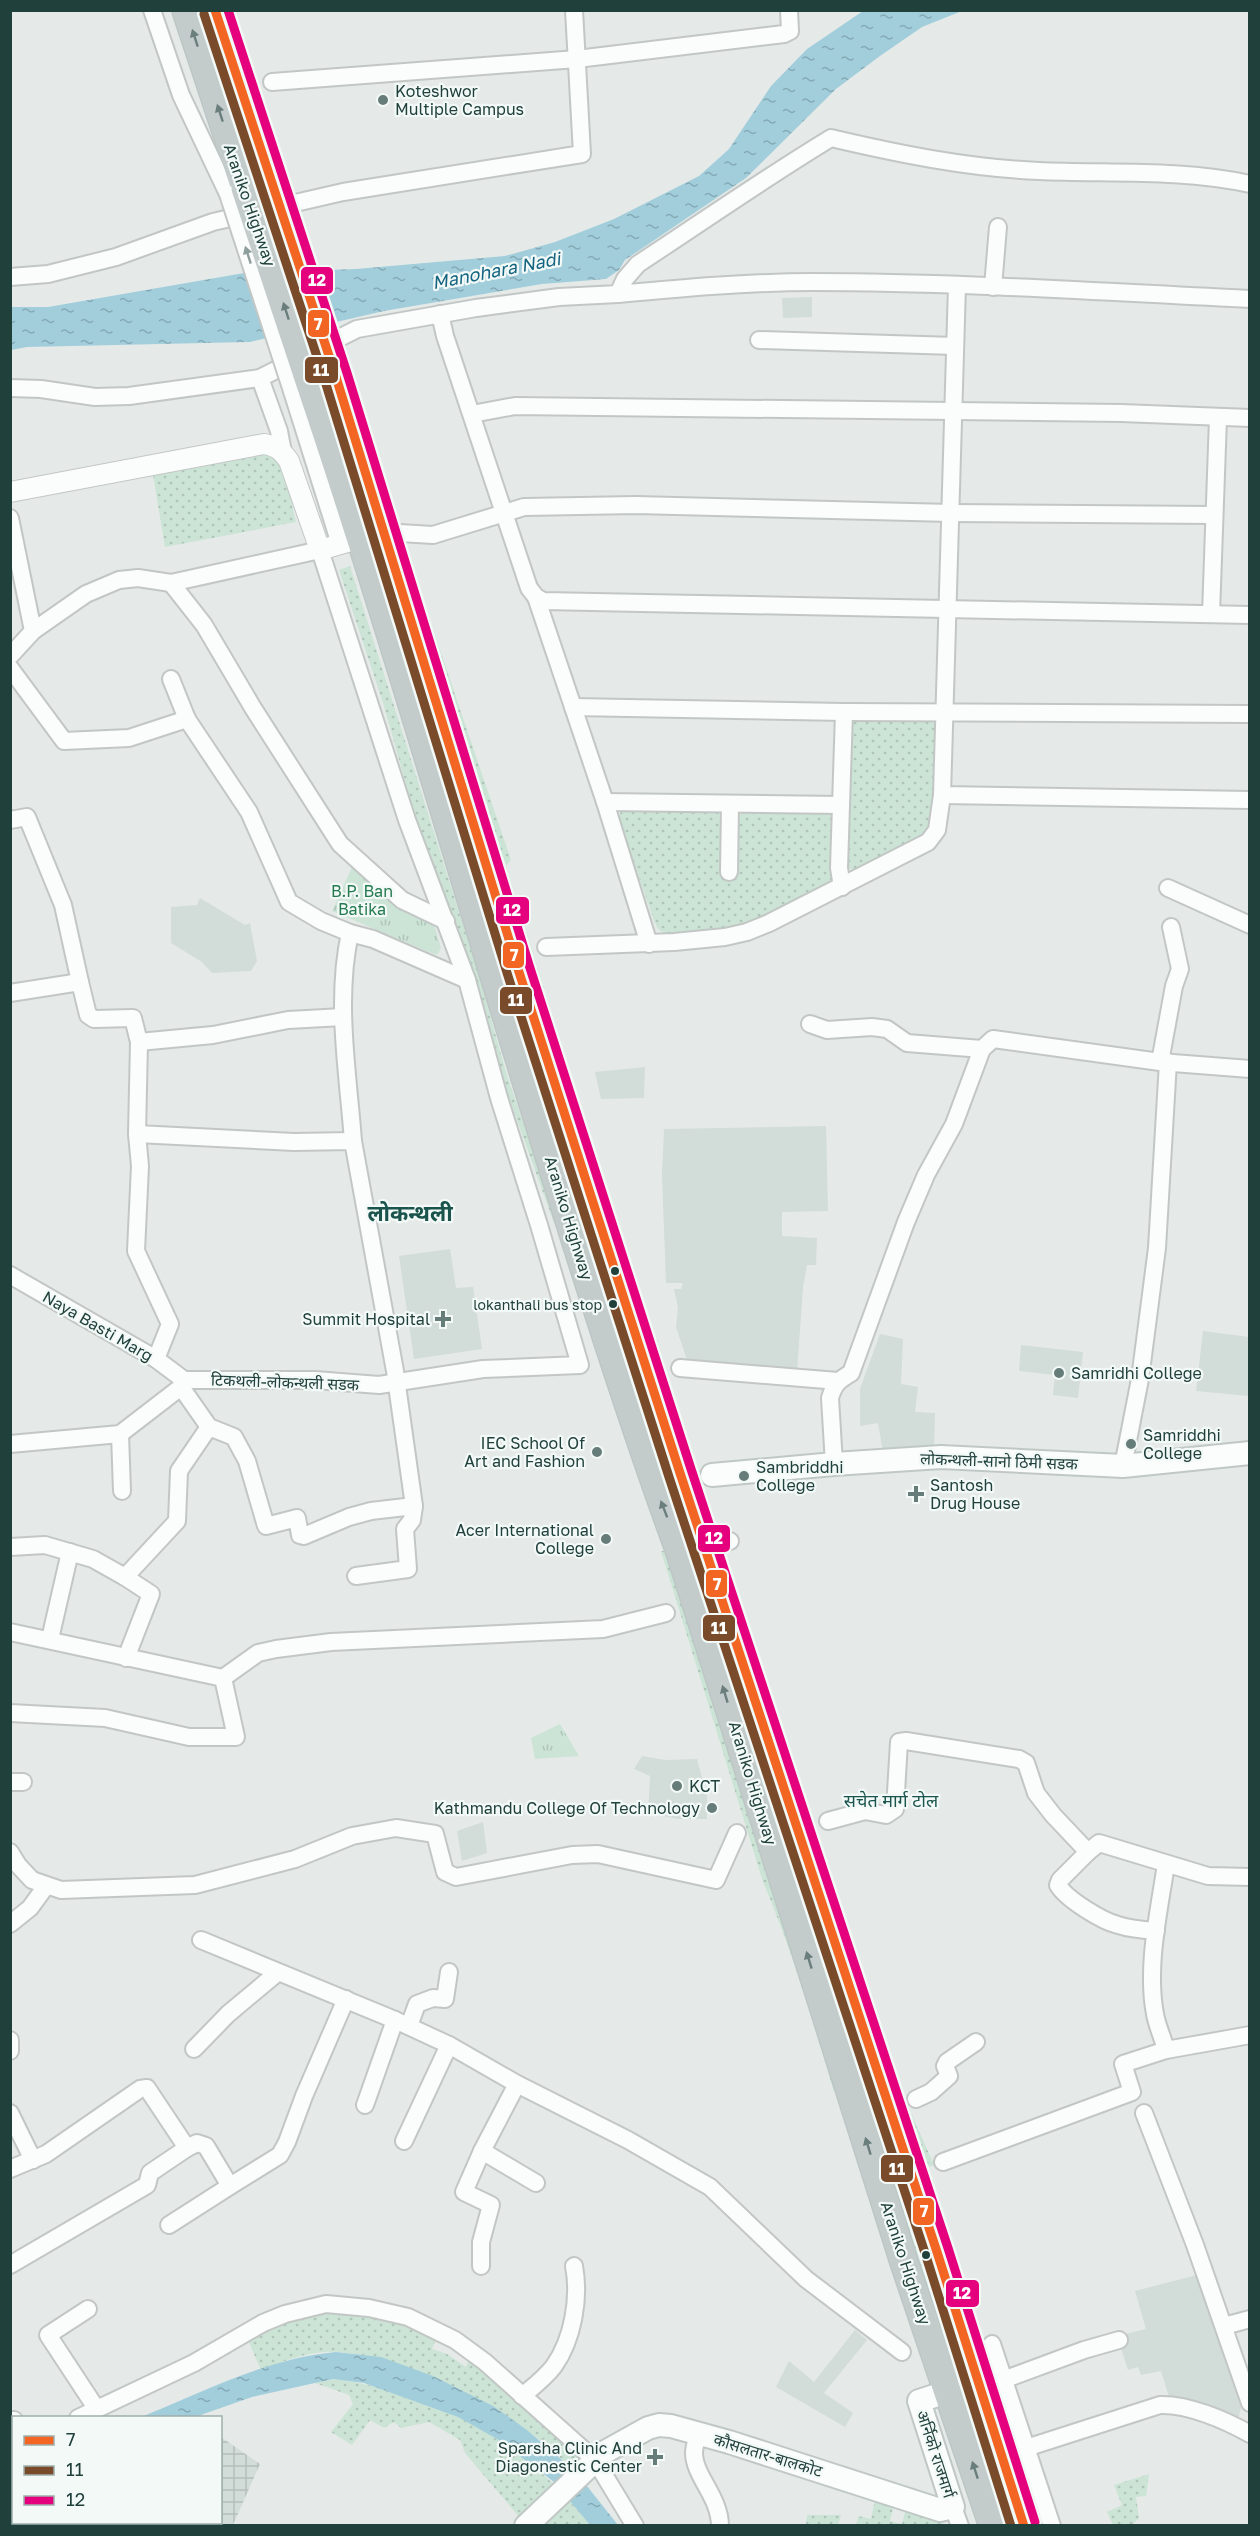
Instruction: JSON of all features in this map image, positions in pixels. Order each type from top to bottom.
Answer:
[{"type":"highway","name":"Araniko Highway","points":[[186,10],[234,159],[233,189],[302,389],[362,538],[519,972],[904,2262],[993,2526]]},
{"type":"highway","name":"Araniko Highway","points":[[215,10],[336,377],[362,538]]},
{"type":"highway","name":"Araniko Highway","points":[[692,1549],[937,2252],[990,2381],[1024,2526]]},
{"type":"main road","name":"लोकन्थली-सानो ठिमी सडक","points":[[712,1475],[941,1457],[1123,1466],[1250,1453]]},
{"type":"main road","points":[[949,2392],[990,2381]]},
{"type":"main road","name":"अर्निको राजमार्ग","points":[[949,2392],[919,2401],[957,2516]]},
{"type":"main road","name":"कौसलतार-बालकोट","points":[[526,2526],[612,2447],[648,2428],[671,2426],[957,2516]]},
{"type":"street","points":[[152,10],[181,95],[233,189]]},
{"type":"street","points":[[10,277],[48,274],[116,257],[213,222],[343,192],[582,154],[574,10]]},
{"type":"street","points":[[272,82],[577,59],[784,34],[790,31],[789,10]]},
{"type":"street","points":[[618,294],[625,279],[638,264],[736,200],[759,182],[831,138],[911,157],[1009,169],[1189,174],[1250,184]]},
{"type":"street","points":[[993,287],[998,227]]},
{"type":"street","points":[[10,388],[41,389],[95,397],[129,396],[260,378],[357,329],[440,314],[559,297],[732,284],[813,282],[957,285],[1250,299]]},
{"type":"street","points":[[546,947],[649,944],[725,937],[747,932],[769,923],[933,838],[937,830],[942,795],[957,285]]},
{"type":"street","points":[[440,314],[445,336],[529,588],[536,597],[605,802],[649,944]]},
{"type":"street","points":[[759,340],[955,346]]},
{"type":"street","points":[[260,378],[279,431],[283,452]]},
{"type":"street","points":[[472,414],[515,406],[1121,413],[1250,418]]},
{"type":"street","points":[[1211,614],[1218,418]]},
{"type":"street","points":[[10,492],[251,446],[275,446],[283,452],[289,461],[320,550],[407,820],[467,980]]},
{"type":"street","points":[[10,656],[33,631],[86,594],[119,580],[138,578],[171,583],[320,550],[362,538],[433,535],[504,511],[524,507],[636,505],[951,513],[1214,515]]},
{"type":"street","points":[[10,518],[18,598],[33,631]]},
{"type":"street","points":[[171,583],[204,625],[253,708],[340,844],[402,900],[446,921]]},
{"type":"street","points":[[536,597],[549,602],[1250,615]]},
{"type":"street","points":[[10,668],[64,741],[129,738],[187,719]]},
{"type":"street","points":[[171,679],[187,719],[249,812],[289,902],[321,921],[372,939],[467,980]]},
{"type":"street","points":[[573,707],[844,712],[944,710],[1250,714]]},
{"type":"street","points":[[842,886],[839,868],[844,712]]},
{"type":"street","points":[[942,795],[1250,800]]},
{"type":"street","points":[[605,802],[841,806]]},
{"type":"street","points":[[729,872],[730,804]]},
{"type":"street","points":[[10,820],[27,817],[63,905],[88,1015],[94,1019],[133,1018],[139,1042],[137,1134],[140,1166],[136,1251],[170,1324],[156,1359]]},
{"type":"street","points":[[1168,888],[1250,925]]},
{"type":"street","points":[[1123,1466],[1140,1378],[1157,1248],[1164,1062],[1174,986],[1180,969],[1171,927]]},
{"type":"street","points":[[350,933],[344,961],[343,1017],[354,1141],[396,1383],[414,1506],[412,1520],[405,1529],[408,1569],[356,1576]]},
{"type":"street","name":"टिकथली-लोकन्थली सडक","points":[[182,1383],[315,1380],[379,1385],[483,1369],[580,1365],[499,1098],[467,980]]},
{"type":"street","points":[[10,993],[80,982]]},
{"type":"street","points":[[139,1042],[213,1035],[288,1020],[343,1017]]},
{"type":"street","points":[[810,1024],[827,1030],[887,1029],[907,1043],[982,1049]]},
{"type":"street","points":[[834,1464],[830,1398],[838,1381],[851,1373],[906,1222],[926,1175],[954,1124],[982,1049],[993,1040],[1164,1062],[1250,1069]]},
{"type":"street","points":[[137,1134],[294,1142],[354,1141]]},
{"type":"street","name":"Naya Basti Marg","points":[[10,1275],[156,1359],[182,1383],[209,1427]]},
{"type":"street","points":[[680,1368],[838,1381]]},
{"type":"street","points":[[10,1444],[120,1434],[182,1383]]},
{"type":"street","points":[[125,1577],[177,1521],[179,1471],[209,1427],[234,1437],[239,1445],[247,1461],[266,1526],[297,1518],[300,1535],[304,1536],[371,1511],[414,1506]]},
{"type":"street","points":[[120,1434],[122,1491]]},
{"type":"street","points":[[692,1549],[730,1540]]},
{"type":"street","points":[[10,1546],[45,1545],[93,1559],[151,1594],[126,1658]]},
{"type":"street","points":[[50,1639],[70,1552]]},
{"type":"street","points":[[10,1632],[223,1678],[258,1653],[276,1649],[331,1642],[603,1629],[666,1614]]},
{"type":"street","points":[[10,1713],[105,1718],[189,1737],[236,1737],[223,1678]]},
{"type":"street","points":[[828,1821],[865,1811],[886,1815],[895,1809],[899,1742],[906,1741],[1019,1759],[1026,1763],[1036,1793],[1088,1852]]},
{"type":"street","points":[[10,1852],[27,1875],[46,1886],[61,1890],[183,1883],[195,1885],[295,1859],[352,1836],[396,1828],[435,1834],[445,1872],[456,1877],[572,1855],[598,1854],[716,1880],[737,1833]]},
{"type":"street","points":[[1156,1931],[1115,1925],[1082,1906],[1060,1889],[1058,1885],[1060,1880],[1099,1842],[1208,1876],[1250,1877]]},
{"type":"street","points":[[1166,1864],[1156,1931],[1153,1977],[1155,2014],[1166,2050]]},
{"type":"street","points":[[10,1924],[30,1908],[46,1886]]},
{"type":"street","points":[[201,1940],[277,1973],[346,1999],[449,2045],[517,2084],[628,2140],[710,2187],[806,2279],[902,2352]]},
{"type":"street","points":[[365,2105],[402,2023],[417,2004],[433,1998],[445,1999],[449,1972]]},
{"type":"street","points":[[194,2049],[228,2014],[277,1973]]},
{"type":"street","points":[[169,2225],[279,2155],[287,2142],[304,2096],[346,1999]]},
{"type":"street","points":[[943,2162],[1132,2092],[1123,2064],[1166,2050],[1250,2035]]},
{"type":"street","points":[[10,2040],[10,2051]]},
{"type":"street","points":[[916,2099],[931,2092],[949,2076],[945,2066],[947,2062],[976,2042]]},
{"type":"street","points":[[405,2141],[449,2045]]},
{"type":"street","points":[[482,2266],[481,2242],[490,2205],[464,2192],[482,2151],[517,2084]]},
{"type":"street","points":[[10,2169],[33,2160],[140,2089],[147,2088],[187,2148]]},
{"type":"street","points":[[10,2113],[33,2160]]},
{"type":"street","points":[[1144,2113],[1224,2326],[1250,2403]]},
{"type":"street","points":[[10,2265],[147,2185],[150,2173],[197,2143],[206,2146],[231,2186]]},
{"type":"street","points":[[482,2151],[536,2183]]},
{"type":"street","points":[[522,2396],[553,2367],[565,2347],[577,2297],[574,2266]]},
{"type":"street","points":[[82,2416],[194,2363],[263,2323],[307,2307],[326,2304],[369,2308],[416,2321],[455,2340],[485,2362],[592,2463],[635,2526]]},
{"type":"street","points":[[88,2309],[48,2335],[96,2408]]},
{"type":"street","points":[[1224,2326],[1250,2319]]},
{"type":"street","points":[[990,2381],[1119,2340]]},
{"type":"street","points":[[992,2344],[990,2381],[1026,2448],[1052,2526]]},
{"type":"street","points":[[1026,2448],[1160,2405],[1172,2404],[1249,2430]]},
{"type":"street","points":[[698,2434],[695,2461],[719,2509],[720,2526]]},
{"type":"shaded area","points":[[812,297],[812,317],[783,318],[782,298]]},
{"type":"shaded area","points":[[200,898],[245,925],[250,923],[257,961],[251,971],[212,973],[202,962],[171,943],[171,907],[197,905]]},
{"type":"shaded area","points":[[645,1067],[644,1098],[601,1099],[595,1072]]},
{"type":"shaded area","points":[[826,1126],[828,1211],[782,1212],[782,1236],[817,1238],[816,1265],[807,1265],[803,1288],[797,1372],[688,1363],[676,1327],[678,1308],[674,1289],[681,1289],[683,1283],[666,1283],[662,1174],[664,1129]]},
{"type":"shaded area","name":"Summit Hospital","points":[[450,1249],[456,1288],[473,1287],[482,1349],[414,1359],[399,1256]]},
{"type":"shaded area","points":[[1203,1331],[1249,1337],[1249,1396],[1196,1391]]},
{"type":"shaded area","points":[[880,1334],[903,1339],[901,1384],[918,1387],[915,1412],[935,1413],[934,1451],[883,1452],[878,1423],[860,1426],[860,1389]]},
{"type":"shaded area","name":"Samridhi College","points":[[1021,1345],[1083,1352],[1078,1398],[1053,1395],[1055,1375],[1019,1371]]},
{"type":"shaded area","name":"KCT","points":[[642,1756],[665,1760],[697,1759],[707,1796],[707,1819],[678,1819],[648,1813],[650,1776],[634,1769]]},
{"type":"shaded area","points":[[483,1822],[487,1853],[462,1861],[457,1831]]},
{"type":"shaded area","points":[[1197,2275],[1238,2393],[1241,2408],[1238,2419],[1169,2397],[1161,2371],[1141,2375],[1138,2367],[1128,2370],[1117,2336],[1146,2329],[1135,2291]]},
{"type":"shaded area","points":[[855,2330],[867,2340],[824,2393],[853,2413],[845,2427],[776,2387],[789,2361],[814,2382]]},
{"type":"shaded area","points":[[222,2438],[260,2464],[233,2525],[198,2524],[222,2524]]},
{"type":"green space","points":[[358,386],[395,510],[392,510],[354,388]]},
{"type":"green space","points":[[265,454],[278,463],[283,472],[296,522],[165,547],[153,475]]},
{"type":"green space","points":[[350,566],[476,966],[506,1072],[555,1218],[554,1223],[504,1084],[475,977],[417,823],[383,703],[339,570]]},
{"type":"green space","points":[[427,611],[511,860],[506,866],[590,1136],[586,1138],[520,926]]},
{"type":"green space","points":[[851,720],[934,720],[936,724],[932,830],[856,870],[850,869],[845,863]]},
{"type":"green space","points":[[624,809],[717,811],[722,817],[738,816],[747,811],[827,812],[834,819],[833,881],[831,885],[750,923],[729,928],[665,934],[658,929],[654,921],[620,822],[620,813]]},
{"type":"green space","name":"B.P. Ban Batika","points":[[353,865],[434,924],[441,948],[438,954],[332,911]]},
{"type":"green space","points":[[656,1336],[712,1521],[709,1522],[656,1345]]},
{"type":"green space","points":[[661,1551],[665,1551],[816,2018],[836,2083],[834,2092],[793,1960],[763,1882]]},
{"type":"green space","points":[[724,1556],[729,1564],[813,1824],[828,1884],[883,2049],[934,2165],[929,2167],[880,2052]]},
{"type":"green space","points":[[560,1724],[579,1756],[535,1759],[531,1738]]},
{"type":"green space","points":[[792,1869],[950,2350],[948,2351],[940,2336]]},
{"type":"green space","points":[[332,2311],[386,2319],[436,2339],[432,2349],[447,2354],[466,2367],[469,2359],[536,2416],[584,2463],[575,2471],[532,2434],[482,2402],[435,2378],[386,2361],[362,2355],[328,2352],[298,2357],[261,2370],[247,2338],[297,2317]]},
{"type":"green space","points":[[333,2379],[370,2385],[407,2396],[442,2409],[476,2426],[538,2470],[566,2496],[590,2525],[526,2525],[465,2453],[460,2440],[429,2422],[401,2428],[394,2422],[384,2428],[370,2420],[352,2445],[331,2432],[353,2404],[349,2395],[315,2383]]},
{"type":"green space","points":[[1149,2474],[1146,2496],[1136,2497],[1139,2518],[1132,2525],[1113,2525],[1107,2512],[1122,2505],[1114,2485]]},
{"type":"green space","points":[[875,2499],[894,2505],[890,2521],[902,2524],[906,2508],[946,2525],[856,2526],[858,2516],[871,2519]]},
{"type":"green space","points":[[807,2515],[841,2515],[838,2525],[806,2525]]},
{"type":"water","name":"Manohara Nadi","points":[[863,11],[962,11],[922,27],[836,89],[746,178],[625,260],[619,270],[606,279],[542,284],[384,311],[250,342],[27,347],[11,350],[11,307],[48,307],[244,273],[356,269],[505,256],[555,242],[614,219],[699,176],[729,149],[771,86],[807,49]]},
{"type":"water","points":[[336,2352],[381,2357],[433,2376],[493,2406],[527,2430],[575,2471],[618,2525],[590,2525],[554,2482],[497,2439],[458,2417],[364,2383],[333,2379],[252,2397],[198,2416],[144,2416],[260,2369],[311,2355]]},
{"type":"transit line","name":"7","points":[[215,10],[336,377],[519,972],[680,1473],[937,2252],[1024,2526]]},
{"type":"transit line","name":"12","points":[[228,10],[347,373],[530,968],[691,1469],[948,2248],[1035,2522]]},
{"type":"transit line","name":"11","points":[[204,14],[325,381],[508,976],[669,1477],[926,2256],[1011,2526]]},
{"type":"place","name":"Koteshwor Multiple Campus","points":[[383,100]]},
{"type":"place","name":"lokanthali bus stop","points":[[613,1304]]},
{"type":"place","name":"Summit Hospital","points":[[443,1319]]},
{"type":"place","name":"Samridhi College","points":[[1059,1373]]},
{"type":"place","name":"Samriddhi College","points":[[1131,1444]]},
{"type":"place","name":"IEC School Of Art and Fashion","points":[[597,1452]]},
{"type":"place","name":"Sambriddhi College","points":[[744,1476]]},
{"type":"place","name":"Santosh Drug House","points":[[916,1494]]},
{"type":"place","name":"Acer International College","points":[[606,1539]]},
{"type":"place","name":"KCT","points":[[677,1786]]},
{"type":"place","name":"Kathmandu College Of Technology","points":[[712,1808]]},
{"type":"place","name":"Sparsha Clinic And Diagonestic Center","points":[[655,2457]]},
{"type":"district","name":"लोकन्थली","points":[[410,1212]]},
{"type":"district","name":"सचेत मार्ग टोल","points":[[891,1800]]}]
